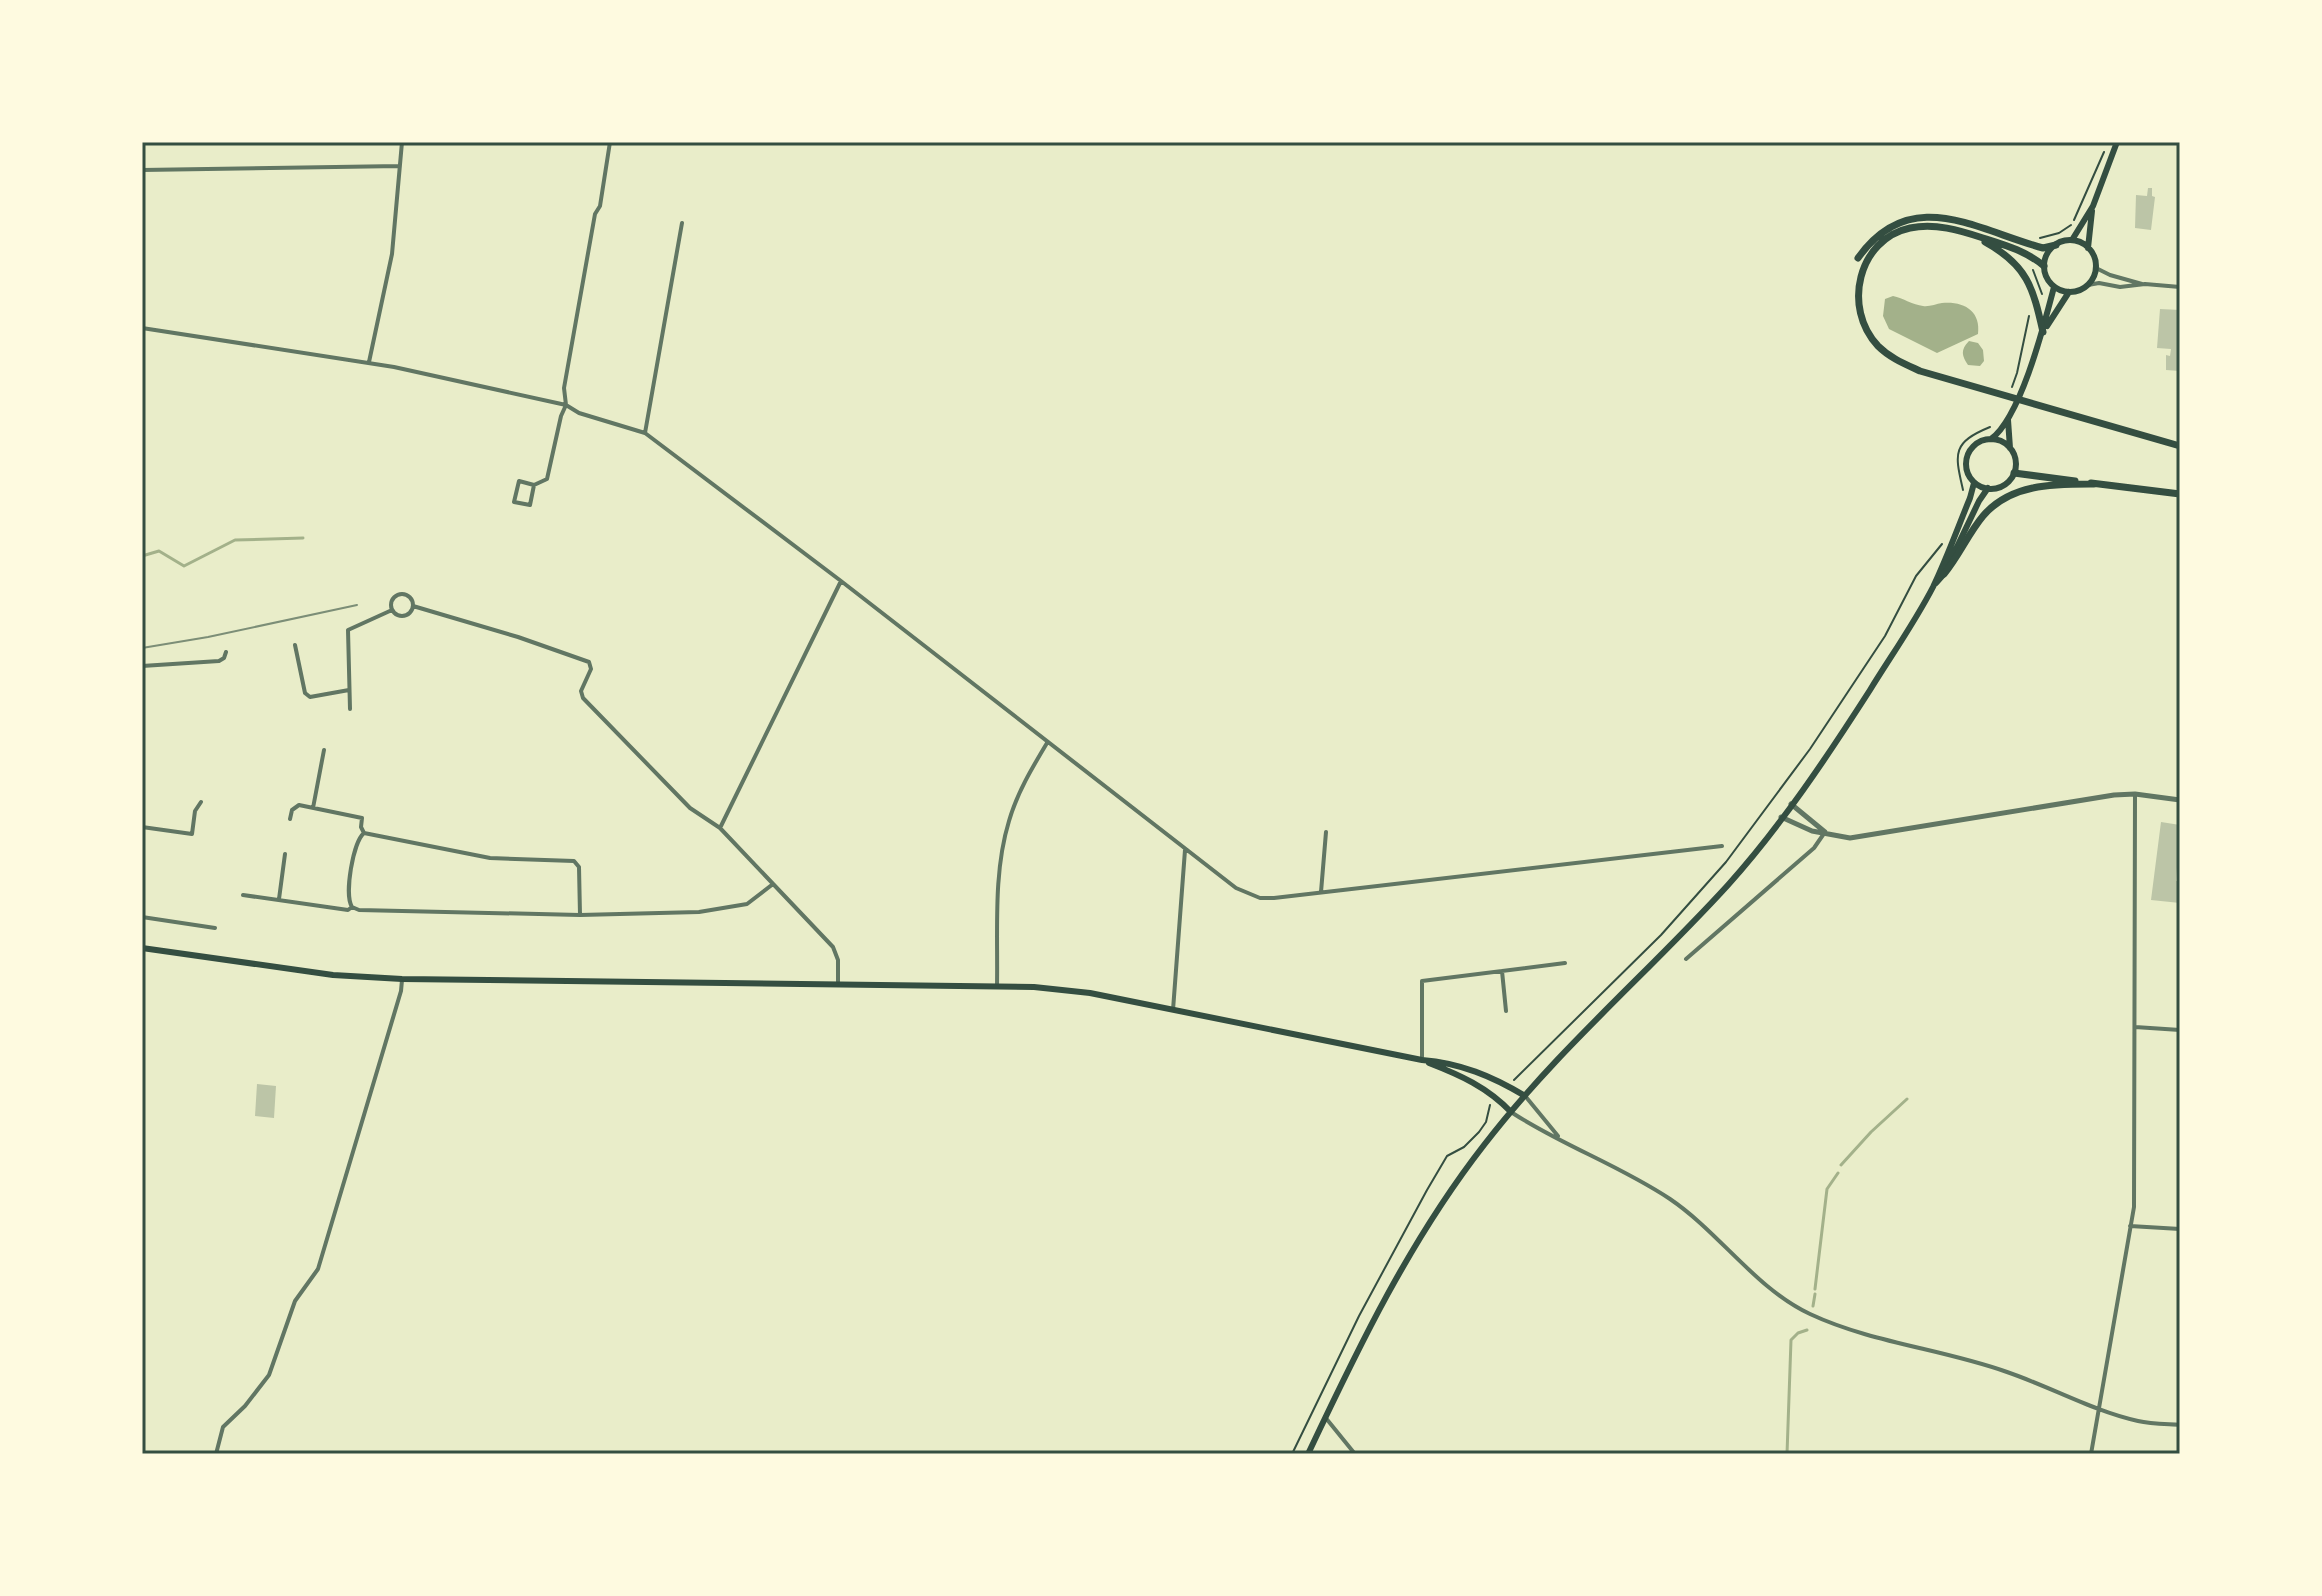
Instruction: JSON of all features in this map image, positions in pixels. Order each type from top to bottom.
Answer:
[{"type":"main road","points":[[1858,258],[1885,230],[1919,217],[1961,221],[2043,248],[2072,240],[2093,206],[2117,142]]},
{"type":"main road","points":[[2088,248],[2093,206]]},
{"type":"main road","points":[[2044,266],[2030,255],[1965,232],[1932,225],[1910,228],[1891,234],[1876,246],[1865,263],[1859,283],[1859,305],[1866,329],[1878,346],[1898,361],[2180,446]]},
{"type":"main road","points":[[1965,232],[2003,252],[2014,262],[2031,284],[2043,332]]},
{"type":"main road","points":[[2056,245],[2046,257],[2044,266],[2047,279],[2054,287],[2069,292],[2080,290],[2088,285],[2096,268],[2095,259],[2088,248],[2072,240]]},
{"type":"main road","points":[[2008,420],[2010,448],[2016,464],[2014,473],[2002,486],[1988,488],[1974,483],[1966,470],[1969,452],[1976,444],[1991,439],[2008,420],[2043,332],[2054,287]]},
{"type":"main road","points":[[2043,332],[2069,292]]},
{"type":"main road","points":[[1991,439],[2003,442],[2010,448]]},
{"type":"main road","points":[[2014,473],[2180,494]]},
{"type":"main road","points":[[1308,1454],[1364,1335],[1407,1256],[1444,1198],[1554,1062],[1728,885],[1791,804],[1850,721],[1932,587],[1974,483]]},
{"type":"main road","points":[[1932,587],[1958,556],[1982,517],[1999,502],[2038,485],[2094,484]]},
{"type":"main road","points":[[1944,574],[1988,488]]},
{"type":"main road","points":[[142,948],[321,973],[402,979],[997,986],[1090,993],[1422,1060],[1451,1062],[1509,1086],[1525,1096]]},
{"type":"main road","points":[[1422,1060],[1463,1077],[1497,1098],[1511,1112]]},
{"type":"street","points":[[369,362],[392,254],[402,142]]},
{"type":"street","points":[[534,485],[530,505],[514,502],[519,481],[534,485],[547,479],[566,405],[564,388],[610,142]]},
{"type":"street","points":[[142,170],[400,166]]},
{"type":"street","points":[[645,433],[682,223]]},
{"type":"street","points":[[2096,268],[2145,284],[2180,287]]},
{"type":"street","points":[[2088,285],[2099,283],[2120,287],[2145,284]]},
{"type":"street","points":[[142,328],[369,362],[566,405],[579,413],[645,433],[841,581],[1185,850],[1249,895],[1260,898],[1321,892],[1722,846]]},
{"type":"street","points":[[720,828],[841,581]]},
{"type":"street","points":[[399,595],[409,597],[413,606],[410,613],[403,616],[392,610],[392,601],[399,595]]},
{"type":"street","points":[[413,606],[586,659],[591,669],[581,691],[583,698],[690,808],[720,828],[833,947],[838,960],[838,984]]},
{"type":"street","points":[[350,709],[348,630],[392,610]]},
{"type":"street","points":[[295,645],[305,693],[310,697],[349,690]]},
{"type":"street","points":[[142,666],[219,661],[226,652]]},
{"type":"street","points":[[997,986],[999,883],[1004,840],[1017,798],[1047,743]]},
{"type":"street","points":[[313,808],[324,750]]},
{"type":"street","points":[[1781,817],[1800,827],[1837,836],[1862,837],[2114,795],[2135,794],[2180,800]]},
{"type":"street","points":[[2091,1454],[2134,1207],[2135,794]]},
{"type":"street","points":[[142,827],[192,834],[195,811],[201,802]]},
{"type":"street","points":[[1791,804],[1825,832]]},
{"type":"street","points":[[290,819],[292,810],[299,805],[362,818],[364,833]]},
{"type":"street","points":[[1321,892],[1326,832]]},
{"type":"street","points":[[1686,959],[1814,848],[1825,832]]},
{"type":"street","points":[[364,833],[357,843],[347,896],[352,907],[364,911],[646,915],[747,904],[773,884]]},
{"type":"street","points":[[364,833],[490,858],[574,861],[579,867],[580,915]]},
{"type":"street","points":[[1173,1010],[1185,850]]},
{"type":"street","points":[[279,900],[285,854]]},
{"type":"street","points":[[243,895],[348,910],[352,907]]},
{"type":"street","points":[[142,917],[215,928]]},
{"type":"street","points":[[1422,1060],[1422,981],[1565,963]]},
{"type":"street","points":[[1502,971],[1506,1011]]},
{"type":"street","points":[[216,1454],[223,1427],[245,1406],[269,1375],[295,1301],[318,1269],[402,979]]},
{"type":"street","points":[[2135,1027],[2180,1030]]},
{"type":"street","points":[[1525,1096],[1560,1138]]},
{"type":"street","points":[[1511,1112],[1672,1201],[1782,1300],[1812,1315],[2005,1371],[2100,1409],[2146,1422],[2180,1425]]},
{"type":"street","points":[[2130,1226],[2180,1229]]},
{"type":"street","points":[[1325,1417],[1355,1454]]},
{"type":"path","points":[[2072,225],[2108,142]]},
{"type":"path","points":[[2017,373],[2029,323],[2028,303],[2036,301]]},
{"type":"path","points":[[1963,496],[1956,464],[1961,448],[1973,434],[1995,425]]},
{"type":"path","points":[[1509,1086],[1661,935],[1720,870],[1780,793],[1819,736],[1885,636],[1916,576],[1945,538]]},
{"type":"path","points":[[1292,1454],[1359,1316],[1427,1190],[1447,1156],[1464,1147],[1479,1132],[1486,1122],[1488,1108],[1497,1098]]},
{"type":"shaded area","points":[[1893,296],[1923,306],[1950,303],[1964,306],[1977,319],[1978,334],[1937,353],[1889,329],[1883,316],[1885,299]]},
{"type":"shaded area","points":[[1969,341],[1978,343],[1983,350],[1984,361],[1980,366],[1968,365],[1964,359],[1963,350]]},
{"type":"building","points":[[2148,188],[2152,188],[2152,196],[2155,197],[2151,230],[2135,228],[2136,195],[2147,196]]},
{"type":"building","points":[[2160,309],[2180,310],[2180,371],[2166,370],[2166,355],[2170,356],[2171,349],[2157,348]]},
{"type":"building","points":[[2161,822],[2180,825],[2176,881],[2180,881],[2180,903],[2151,900]]},
{"type":"building","points":[[257,1084],[276,1086],[274,1118],[255,1116]]},
{"type":"waterway","points":[[142,556],[159,551],[184,566],[235,540],[303,538]]},
{"type":"waterway","points":[[1841,1165],[1907,1099]]},
{"type":"waterway","points":[[1815,1289],[1827,1189],[1838,1173]]},
{"type":"waterway","points":[[1813,1306],[1815,1294]]},
{"type":"waterway","points":[[1787,1454],[1791,1340],[1807,1330]]},
{"type":"tram line","points":[[142,648],[357,605]]}]
